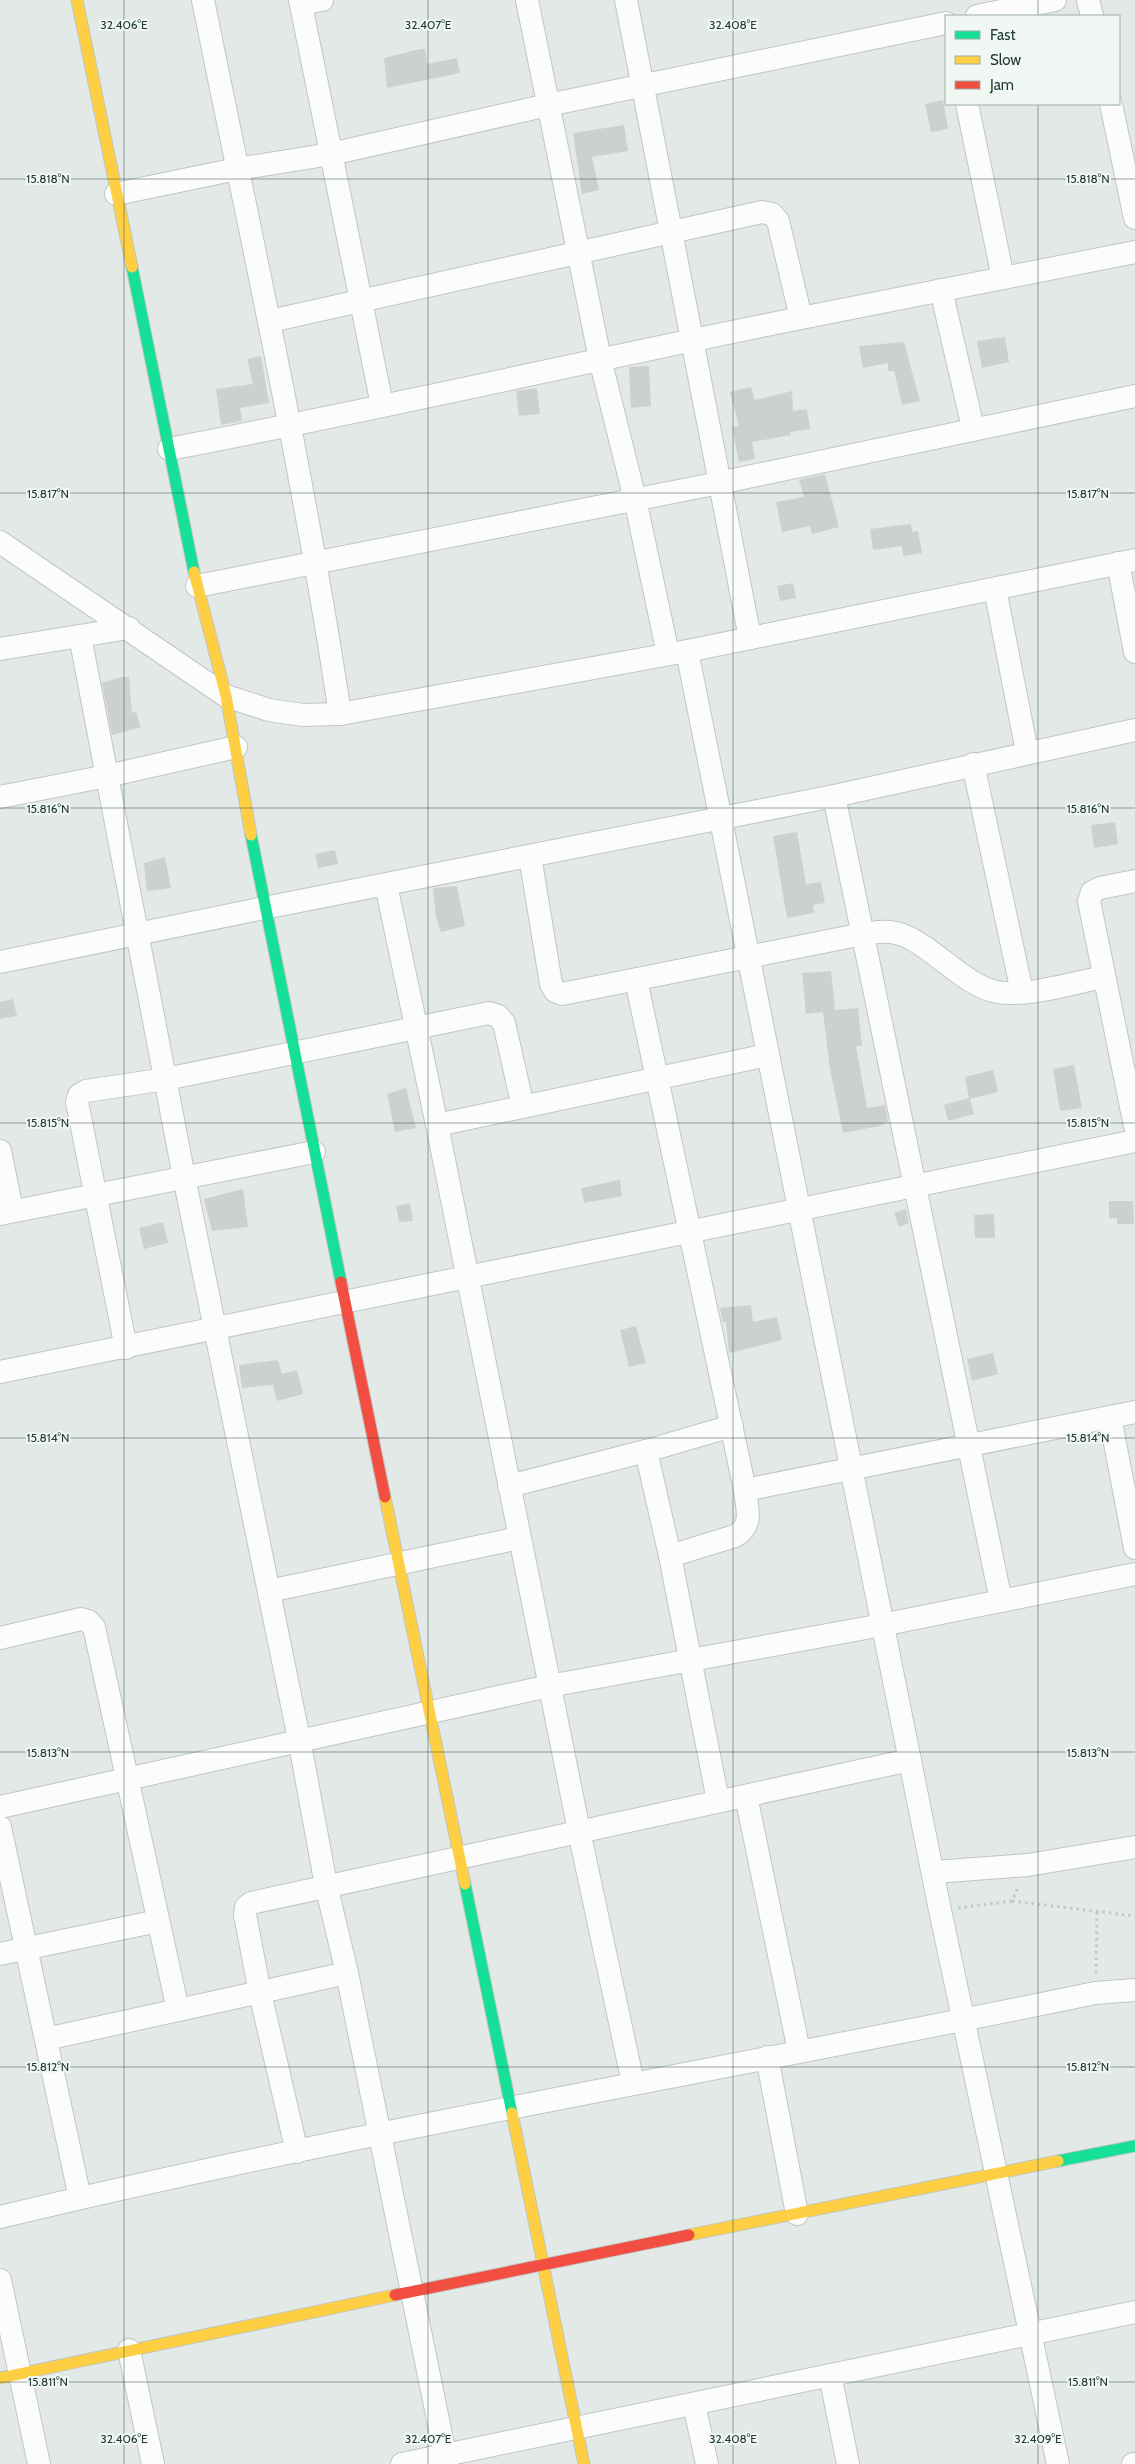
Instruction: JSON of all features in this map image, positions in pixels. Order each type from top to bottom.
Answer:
[{"type":"street","points":[[77,0],[197,586],[226,696],[264,908],[293,1053],[584,2464]]},
{"type":"street","points":[[203,0],[291,426],[316,562],[340,714]]},
{"type":"street","points":[[526,0],[600,359],[635,499],[720,818],[882,1625],[934,1872],[940,1910],[1058,2464]]},
{"type":"street","points":[[626,0],[750,638]]},
{"type":"street","points":[[983,15],[1055,0]]},
{"type":"street","points":[[1088,0],[1092,15]]},
{"type":"street","points":[[307,1],[331,154],[363,301],[382,405]]},
{"type":"street","points":[[116,194],[237,169],[331,154],[548,105],[945,23]]},
{"type":"street","points":[[967,105],[1003,278]]},
{"type":"street","points":[[1111,105],[1135,218]]},
{"type":"street","points":[[270,321],[762,212],[772,214],[778,221],[801,318]]},
{"type":"street","points":[[169,449],[291,426],[692,340],[1135,252]]},
{"type":"street","points":[[941,290],[973,428]]},
{"type":"street","points":[[197,586],[719,483],[973,428],[1135,396]]},
{"type":"street","points":[[0,542],[129,628],[226,696],[269,710],[303,715],[340,714],[677,652],[1127,562],[1135,652]]},
{"type":"street","points":[[995,589],[1027,752]]},
{"type":"street","points":[[0,649],[129,628]]},
{"type":"street","points":[[80,636],[184,1177],[299,1739],[326,1885],[347,1973],[446,2460]]},
{"type":"street","points":[[0,962],[834,796],[972,764],[1135,730]]},
{"type":"street","points":[[0,797],[107,776],[236,747]]},
{"type":"street","points":[[972,764],[1022,992]]},
{"type":"street","points":[[834,796],[864,934],[1000,1601]]},
{"type":"street","points":[[530,856],[552,984],[555,991],[562,994],[864,934],[892,932],[908,937],[974,982],[996,992],[1022,992],[1104,977]]},
{"type":"street","points":[[1135,881],[1100,888],[1092,892],[1089,901],[1135,1126]]},
{"type":"street","points":[[386,885],[468,1278],[518,1538],[633,2083]]},
{"type":"street","points":[[636,980],[732,1426],[745,1490],[748,1524],[744,1531],[735,1536],[670,1556]]},
{"type":"street","points":[[126,1348],[77,1102],[79,1095],[86,1091],[166,1079],[489,1013],[498,1016],[504,1023],[523,1107]]},
{"type":"street","points":[[437,1125],[768,1055]]},
{"type":"street","points":[[0,1372],[126,1348],[345,1301],[468,1278],[1135,1141]]},
{"type":"street","points":[[0,1151],[6,1212],[314,1152]]},
{"type":"street","points":[[745,1490],[1135,1412]]},
{"type":"street","points":[[1110,1417],[1135,1548]]},
{"type":"street","points":[[509,1486],[646,1451],[732,1426]]},
{"type":"street","points":[[646,1451],[670,1556],[718,1801]]},
{"type":"street","points":[[269,1591],[518,1538]]},
{"type":"street","points":[[0,1807],[299,1739],[549,1686],[882,1625],[1135,1574]]},
{"type":"street","points":[[0,1638],[81,1620],[88,1621],[94,1627],[178,2010]]},
{"type":"street","points":[[297,2152],[260,1993],[246,1907],[251,1903],[326,1885],[910,1760]]},
{"type":"street","points":[[746,1796],[800,2051]]},
{"type":"street","points":[[0,1827],[80,2198]]},
{"type":"street","points":[[934,1872],[1028,1865],[1135,1847]]},
{"type":"street","points":[[0,1954],[158,1921]]},
{"type":"street","points":[[46,2039],[347,1973]]},
{"type":"street","points":[[0,2217],[80,2198],[511,2107],[1095,1993],[1135,1990]]},
{"type":"street","points":[[768,2057],[797,2214]]},
{"type":"street","points":[[10,2376],[413,2291],[1135,2146]]},
{"type":"street","points":[[0,2280],[10,2376],[39,2464]]},
{"type":"street","points":[[402,2464],[446,2460],[576,2429],[1135,2312]]},
{"type":"street","points":[[129,2350],[153,2464]]},
{"type":"street","points":[[830,2375],[848,2464]]},
{"type":"street","points":[[694,2404],[707,2464]]},
{"type":"path","points":[[1012,1901],[1028,1865]]},
{"type":"path","points":[[940,1910],[1012,1901],[1135,1916]]},
{"type":"path","points":[[1095,1993],[1097,1912]]},
{"type":"building","points":[[425,49],[427,64],[457,58],[460,73],[387,88],[384,58]]},
{"type":"building","points":[[943,100],[948,129],[931,132],[925,104]]},
{"type":"building","points":[[624,125],[628,151],[592,157],[599,190],[582,194],[573,133]]},
{"type":"building","points":[[1005,337],[1009,362],[982,368],[977,341]]},
{"type":"building","points":[[904,342],[920,401],[902,405],[894,371],[888,371],[888,363],[863,368],[859,346]]},
{"type":"building","points":[[261,356],[269,403],[240,408],[242,421],[221,425],[216,389],[253,384],[247,359]]},
{"type":"building","points":[[649,366],[651,406],[631,408],[629,367]]},
{"type":"building","points":[[751,387],[755,400],[792,391],[793,411],[807,409],[810,429],[790,432],[791,435],[752,442],[755,459],[739,462],[732,427],[739,426],[730,392]]},
{"type":"building","points":[[537,388],[540,414],[519,416],[516,391]]},
{"type":"building","points":[[825,474],[839,527],[812,534],[810,526],[782,532],[776,502],[804,497],[799,480]]},
{"type":"building","points":[[911,524],[912,532],[918,531],[922,553],[903,556],[902,546],[873,550],[870,529]]},
{"type":"building","points":[[793,583],[796,598],[780,601],[777,586]]},
{"type":"building","points":[[121,677],[129,677],[132,713],[136,712],[141,727],[112,735],[102,683]]},
{"type":"building","points":[[1115,822],[1118,844],[1094,848],[1091,825]]},
{"type":"building","points":[[797,832],[806,884],[821,882],[825,903],[813,905],[814,913],[787,918],[773,836]]},
{"type":"building","points":[[335,850],[338,864],[318,868],[315,854]]},
{"type":"building","points":[[165,857],[171,888],[147,891],[144,863]]},
{"type":"building","points":[[457,886],[465,926],[441,932],[436,917],[433,888]]},
{"type":"building","points":[[831,971],[835,1010],[858,1008],[862,1046],[856,1046],[867,1108],[885,1105],[888,1122],[884,1123],[884,1125],[843,1133],[830,1069],[823,1012],[806,1014],[802,973]]},
{"type":"building","points":[[13,999],[17,1016],[0,1019],[0,1002]]},
{"type":"building","points":[[1074,1065],[1082,1108],[1060,1111],[1053,1069]]},
{"type":"building","points":[[993,1070],[998,1092],[970,1099],[974,1114],[948,1121],[944,1105],[969,1098],[965,1077]]},
{"type":"building","points":[[406,1088],[416,1128],[395,1132],[387,1094]]},
{"type":"building","points":[[620,1180],[622,1196],[584,1203],[581,1188]]},
{"type":"building","points":[[243,1189],[248,1227],[212,1231],[204,1199]]},
{"type":"building","points":[[1109,1201],[1133,1201],[1134,1224],[1117,1224],[1117,1218],[1109,1218]]},
{"type":"building","points":[[410,1203],[413,1221],[399,1222],[396,1206]]},
{"type":"building","points":[[906,1209],[909,1223],[899,1227],[894,1213]]},
{"type":"building","points":[[994,1214],[995,1238],[975,1238],[974,1215]]},
{"type":"building","points":[[163,1222],[168,1243],[144,1249],[139,1228]]},
{"type":"building","points":[[751,1305],[753,1322],[777,1317],[782,1340],[729,1353],[726,1322],[723,1322],[720,1308]]},
{"type":"building","points":[[636,1326],[646,1363],[629,1367],[620,1330]]},
{"type":"building","points":[[993,1353],[998,1374],[972,1381],[967,1359]]},
{"type":"building","points":[[278,1360],[282,1374],[297,1370],[303,1394],[277,1401],[273,1385],[242,1388],[239,1365]]},
{"type":"traffic: fast","points":[[132,267],[194,572]]},
{"type":"traffic: fast","points":[[251,835],[341,1282]]},
{"type":"traffic: fast","points":[[465,1884],[512,2113]]},
{"type":"traffic: fast","points":[[1058,2161],[1135,2146]]},
{"type":"traffic: slow","points":[[77,0],[132,267]]},
{"type":"traffic: slow","points":[[194,572],[226,696],[251,835]]},
{"type":"traffic: slow","points":[[385,1497],[465,1884]]},
{"type":"traffic: slow","points":[[512,2113],[584,2464]]},
{"type":"traffic: slow","points":[[689,2235],[1058,2161]]},
{"type":"traffic: slow","points":[[0,2378],[395,2295]]},
{"type":"traffic: jam","points":[[341,1282],[385,1497]]},
{"type":"traffic: jam","points":[[395,2295],[689,2235]]}]
